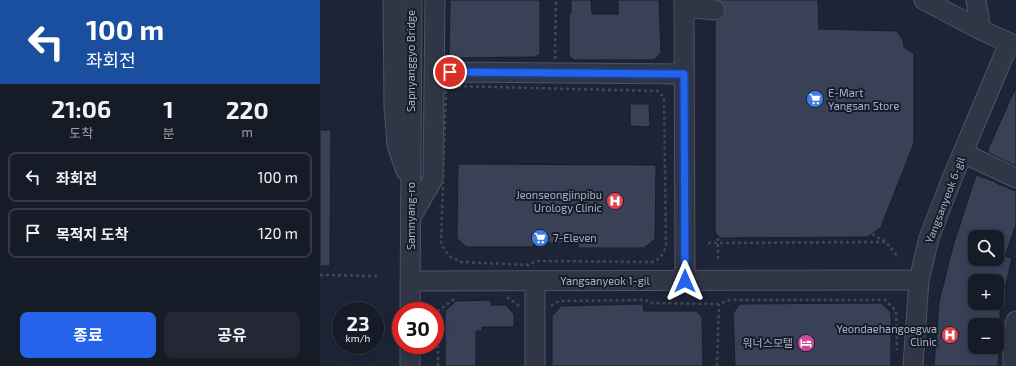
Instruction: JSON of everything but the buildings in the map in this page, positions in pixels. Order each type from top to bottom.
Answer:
[{"type":"street","points":[[393,0],[394,106],[397,145],[411,183]]},
{"type":"street","name":"Sapnyanggyo Bridge","points":[[411,122],[412,0]]},
{"type":"street","points":[[411,218],[433,179],[435,0]]},
{"type":"street","points":[[924,0],[981,30],[1012,44]]},
{"type":"street","points":[[976,0],[981,30]]},
{"type":"street","points":[[685,281],[684,3],[715,10]]},
{"type":"street","name":"Yangsanyeok 6-gil","points":[[912,366],[919,280],[929,238],[963,153],[1012,44]]},
{"type":"street","points":[[435,72],[684,74]]},
{"type":"street","name":"Samnyang-ro","points":[[410,302],[411,122]]},
{"type":"street","points":[[963,153],[1016,178]]},
{"type":"street","name":"Yangsanyeok 1-gil","points":[[410,281],[919,280]]},
{"type":"street","points":[[535,281],[535,366]]},
{"type":"street","points":[[1013,366],[1013,337],[1016,321]]},
{"type":"street","points":[[410,354],[410,366]]},
{"type":"path","points":[[555,64],[556,0]]},
{"type":"path","points":[[443,180],[441,244],[449,256],[461,262],[529,265],[536,260],[653,262],[660,258],[666,247],[664,97],[657,91],[452,86],[446,92],[444,140]]},
{"type":"path","points":[[718,234],[718,259]]},
{"type":"path","points":[[872,234],[886,242],[899,258]]},
{"type":"path","points":[[708,243],[886,242]]},
{"type":"path","points":[[320,275],[378,276]]},
{"type":"path","points":[[500,297],[507,297],[518,305],[520,310]]},
{"type":"path","points":[[438,366],[438,311],[454,298],[461,298]]},
{"type":"path","points":[[547,310],[553,303],[559,301],[646,300],[649,304],[719,304],[730,300],[885,300],[896,311],[897,352]]},
{"type":"path","points":[[717,366],[719,304]]},
{"type":"tunnel","points":[[715,10],[727,10]]},
{"type":"place","name":"E-Mart Yangsan Store","points":[[815,99]]},
{"type":"place","name":"Jeonseongjinpibu Urology Clinic","points":[[615,201]]},
{"type":"place","name":"7-Eleven","points":[[540,238]]},
{"type":"place","name":"Yeondaehangoegwa Clinic","points":[[950,335]]},
{"type":"place","name":"워너스모텔","points":[[806,343]]},
{"type":"route","points":[[450,72],[684,74],[685,281]]}]
